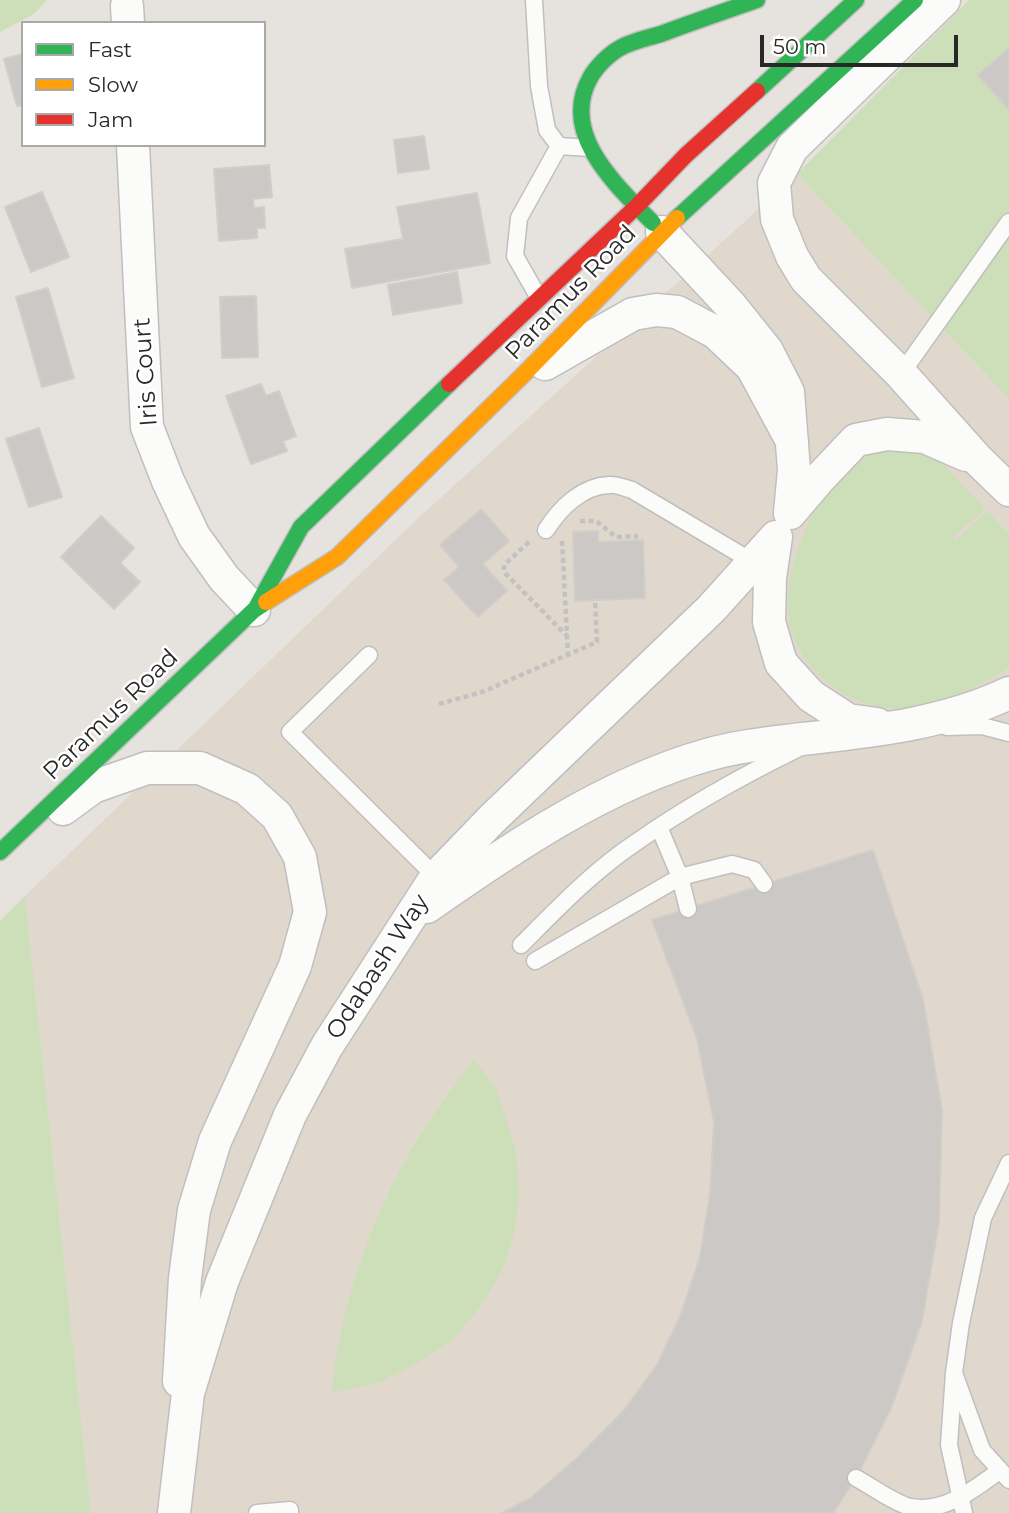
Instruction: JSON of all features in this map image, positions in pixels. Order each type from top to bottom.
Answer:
[{"type":"main road","points":[[662,232],[597,159],[580,128],[578,102],[586,80],[599,62],[619,48],[757,0]]},
{"type":"main road","name":"Paramus Road","points":[[254,610],[302,527],[637,206],[685,155],[856,0]]},
{"type":"main road","name":"Paramus Road","points":[[0,854],[254,610],[337,557],[522,376],[662,232],[915,0]]},
{"type":"street","points":[[944,0],[792,148],[774,183],[777,219],[792,256],[806,279],[901,374],[977,460],[1009,491]]},
{"type":"street","name":"Iris Court","points":[[133,147],[147,427],[194,536],[224,579],[254,610]]},
{"type":"street","points":[[662,232],[731,306],[767,351],[788,392],[794,470],[770,578],[769,622],[781,663],[811,696],[848,720],[899,727]]},
{"type":"street","points":[[522,376],[633,314],[656,310],[677,312],[715,332],[752,367],[792,441]]},
{"type":"street","name":"Odabash Way","points":[[173,1513],[188,1394],[222,1282],[290,1115],[327,1046],[436,877],[492,819],[711,609],[753,562],[818,478],[856,440],[887,434],[925,437],[977,460]]},
{"type":"street","points":[[405,922],[484,867],[561,819],[646,777],[707,755],[752,745],[899,727],[961,713],[1009,694]]},
{"type":"street","points":[[0,854],[93,787],[147,768],[200,768],[247,789],[277,816],[300,857],[310,912],[295,966],[215,1141],[194,1210],[185,1278],[173,1513]]},
{"type":"lane","points":[[534,0],[539,86],[547,130],[559,146],[591,148]]},
{"type":"lane","points":[[539,298],[515,256],[519,218],[559,146]]},
{"type":"lane","points":[[901,374],[1009,222]]},
{"type":"lane","points":[[546,530],[557,512],[581,493],[609,485],[632,490],[753,562]]},
{"type":"lane","points":[[369,655],[290,732],[436,877]]},
{"type":"lane","points":[[899,727],[982,726],[1009,733]]},
{"type":"lane","points":[[521,945],[580,886],[636,841],[750,772],[820,737]]},
{"type":"lane","points":[[659,828],[680,877],[688,909]]},
{"type":"lane","points":[[535,961],[680,877],[732,864],[754,870],[764,884]]},
{"type":"lane","points":[[962,1506],[949,1445],[954,1373],[961,1323],[983,1218],[1009,1163]]},
{"type":"lane","points":[[856,1478],[909,1507],[933,1510],[962,1506],[1004,1475],[982,1450],[954,1373]]},
{"type":"lane","points":[[257,1513],[290,1510],[290,1513]]},
{"type":"path","points":[[575,522],[596,521],[616,537],[636,536],[636,540]]},
{"type":"path","points":[[562,539],[568,654]]},
{"type":"path","points":[[529,542],[504,565],[504,572],[567,636]]},
{"type":"path","points":[[439,704],[482,692],[597,642],[594,600]]},
{"type":"shaded area","points":[[797,174],[1009,399],[1009,1513],[91,1513],[25,896],[415,521]]},
{"type":"green space","points":[[0,0],[47,0],[34,14],[0,32]]},
{"type":"green space","points":[[969,0],[1009,0],[1009,399],[797,174]]},
{"type":"green space","points":[[870,443],[928,454],[942,463],[985,509],[953,537],[956,541],[987,511],[1009,534],[1009,668],[937,703],[911,708],[888,708],[845,695],[827,682],[810,664],[798,646],[791,626],[789,586],[793,565],[809,522],[832,480]]},
{"type":"green space","points":[[25,896],[91,1513],[0,1513],[0,921]]},
{"type":"green space","points":[[474,1059],[496,1088],[516,1152],[519,1189],[515,1231],[505,1264],[482,1305],[451,1341],[414,1365],[380,1382],[332,1393],[350,1294],[373,1228],[419,1137]]},
{"type":"building","points":[[1009,48],[1009,110],[978,75]]},
{"type":"building","points":[[21,55],[21,105],[17,106],[4,59]]},
{"type":"building","points":[[424,136],[429,169],[398,173],[394,140]]},
{"type":"building","points":[[269,165],[272,197],[253,199],[254,208],[264,207],[265,228],[257,228],[257,238],[219,241],[214,169]]},
{"type":"building","points":[[42,192],[69,257],[31,272],[5,207]]},
{"type":"building","points":[[477,193],[490,263],[352,288],[345,249],[403,239],[397,207]]},
{"type":"building","points":[[457,272],[462,303],[393,315],[388,285]]},
{"type":"building","points":[[48,288],[74,378],[42,387],[16,297]]},
{"type":"building","points":[[256,296],[258,357],[222,358],[220,297]]},
{"type":"building","points":[[261,384],[266,396],[279,391],[296,436],[283,441],[287,451],[251,464],[226,396]]},
{"type":"building","points":[[39,428],[62,497],[29,507],[6,439]]},
{"type":"building","points":[[481,509],[509,541],[483,564],[507,591],[478,617],[444,580],[459,567],[440,545]]},
{"type":"building","points":[[101,516],[134,548],[120,563],[140,582],[114,609],[61,557]]},
{"type":"building","points":[[598,531],[598,542],[643,540],[645,598],[575,601],[573,532]]},
{"type":"building","points":[[873,850],[923,999],[942,1110],[939,1222],[922,1321],[892,1406],[856,1478],[833,1513],[502,1513],[532,1497],[578,1457],[624,1410],[657,1365],[681,1314],[700,1257],[710,1193],[714,1122],[697,1039],[652,920]]},
{"type":"traffic: fast","points":[[653,223],[609,175],[587,138],[582,119],[582,99],[590,78],[607,57],[625,46],[757,0]]},
{"type":"traffic: fast","points":[[757,91],[856,0]]},
{"type":"traffic: fast","points":[[677,218],[915,0]]},
{"type":"traffic: fast","points":[[257,606],[301,527],[449,384]]},
{"type":"traffic: fast","points":[[0,852],[254,610],[266,602]]},
{"type":"traffic: slow","points":[[266,602],[337,557],[522,376],[677,218]]},
{"type":"traffic: jam","points":[[449,384],[637,206],[686,155],[757,91]]}]
